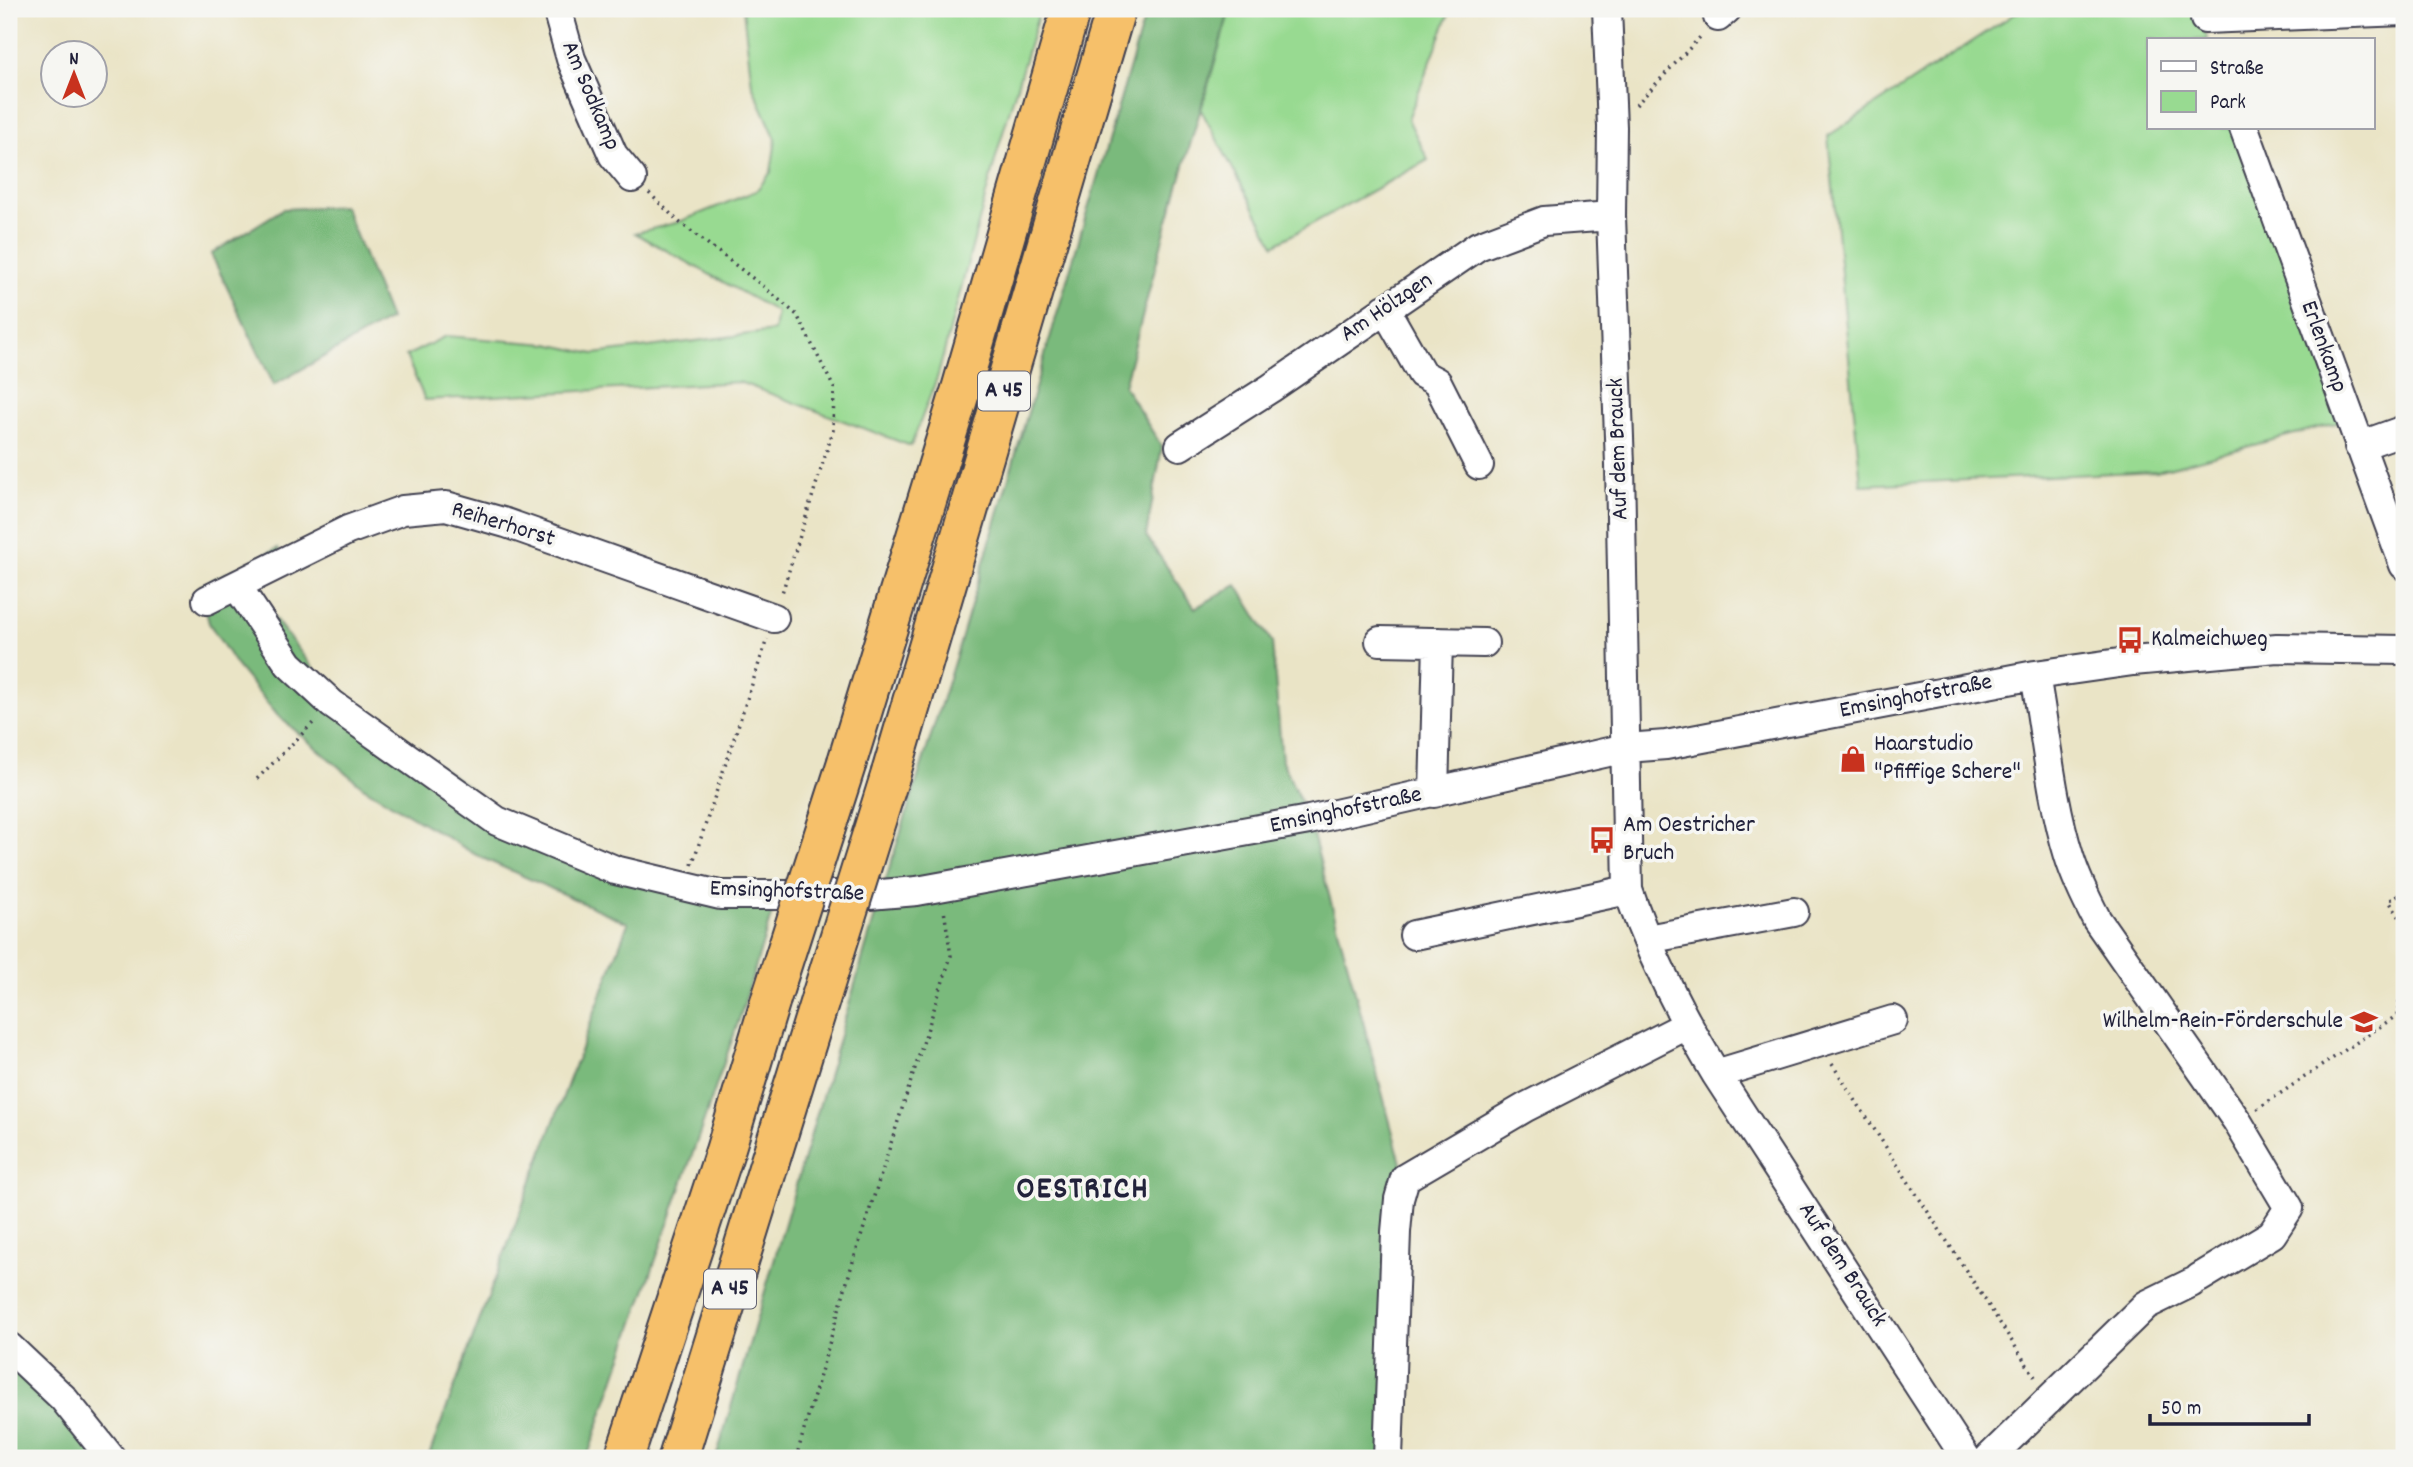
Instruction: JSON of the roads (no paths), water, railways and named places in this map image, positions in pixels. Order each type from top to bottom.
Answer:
[{"type":"highway","name":"A 45","points":[[624,1458],[725,1151],[962,386],[1071,9]]},
{"type":"highway","name":"A 45","points":[[678,1458],[891,773],[1115,9]]},
{"type":"street","name":"Am Sodkamp","points":[[557,9],[571,59],[613,155],[632,178]]},
{"type":"street","name":"Auf dem Brauck","points":[[1607,9],[1612,127],[1611,216],[1628,890],[1647,939],[1687,1025],[1716,1074],[1966,1458]]},
{"type":"street","points":[[2206,23],[2404,11]]},
{"type":"street","name":"Erlenkamp","points":[[2245,130],[2404,565]]},
{"type":"street","name":"Am Hölzgen","points":[[1180,446],[1271,388],[1478,246],[1544,221],[1611,216]]},
{"type":"street","points":[[1385,309],[1422,374],[1437,382],[1479,465]]},
{"type":"street","points":[[2359,446],[2404,430]]},
{"type":"street","name":"Reiherhorst","points":[[207,600],[348,530],[403,509],[446,506],[506,523],[774,618]]},
{"type":"street","name":"Emsinghofstraße","points":[[237,586],[289,664],[332,704],[497,821],[615,870],[720,895],[881,895],[940,887],[1308,820],[1626,748],[1666,745],[2035,675],[2133,661],[2277,648],[2404,650]]},
{"type":"street","points":[[1380,641],[1484,643]]},
{"type":"street","name":"Emsinghofstraße","points":[[1434,793],[1438,642]]},
{"type":"street","points":[[1989,1458],[2146,1305],[2195,1281],[2272,1234],[2289,1208],[2237,1121],[2097,920],[2081,890],[2059,813],[2035,675]]},
{"type":"street","points":[[1413,935],[1628,890]]},
{"type":"street","points":[[1647,939],[1794,912]]},
{"type":"street","points":[[1716,1074],[1893,1020]]},
{"type":"street","points":[[1388,1458],[1396,1232],[1399,1199],[1405,1178],[1526,1108],[1687,1025]]},
{"type":"street","points":[[9,1347],[63,1398],[111,1458]]},
{"type":"place","name":"Kalmeichweg","points":[[2130,640]]},
{"type":"place","name":"Haarstudio \"Pfiffige Schere\"","points":[[1853,759]]},
{"type":"place","name":"Am Oestricher Bruch","points":[[1602,840]]},
{"type":"place","name":"Wilhelm-Rein-Förderschule","points":[[2364,1022]]},
{"type":"district","name":"OESTRICH","points":[[1083,1191]]}]
